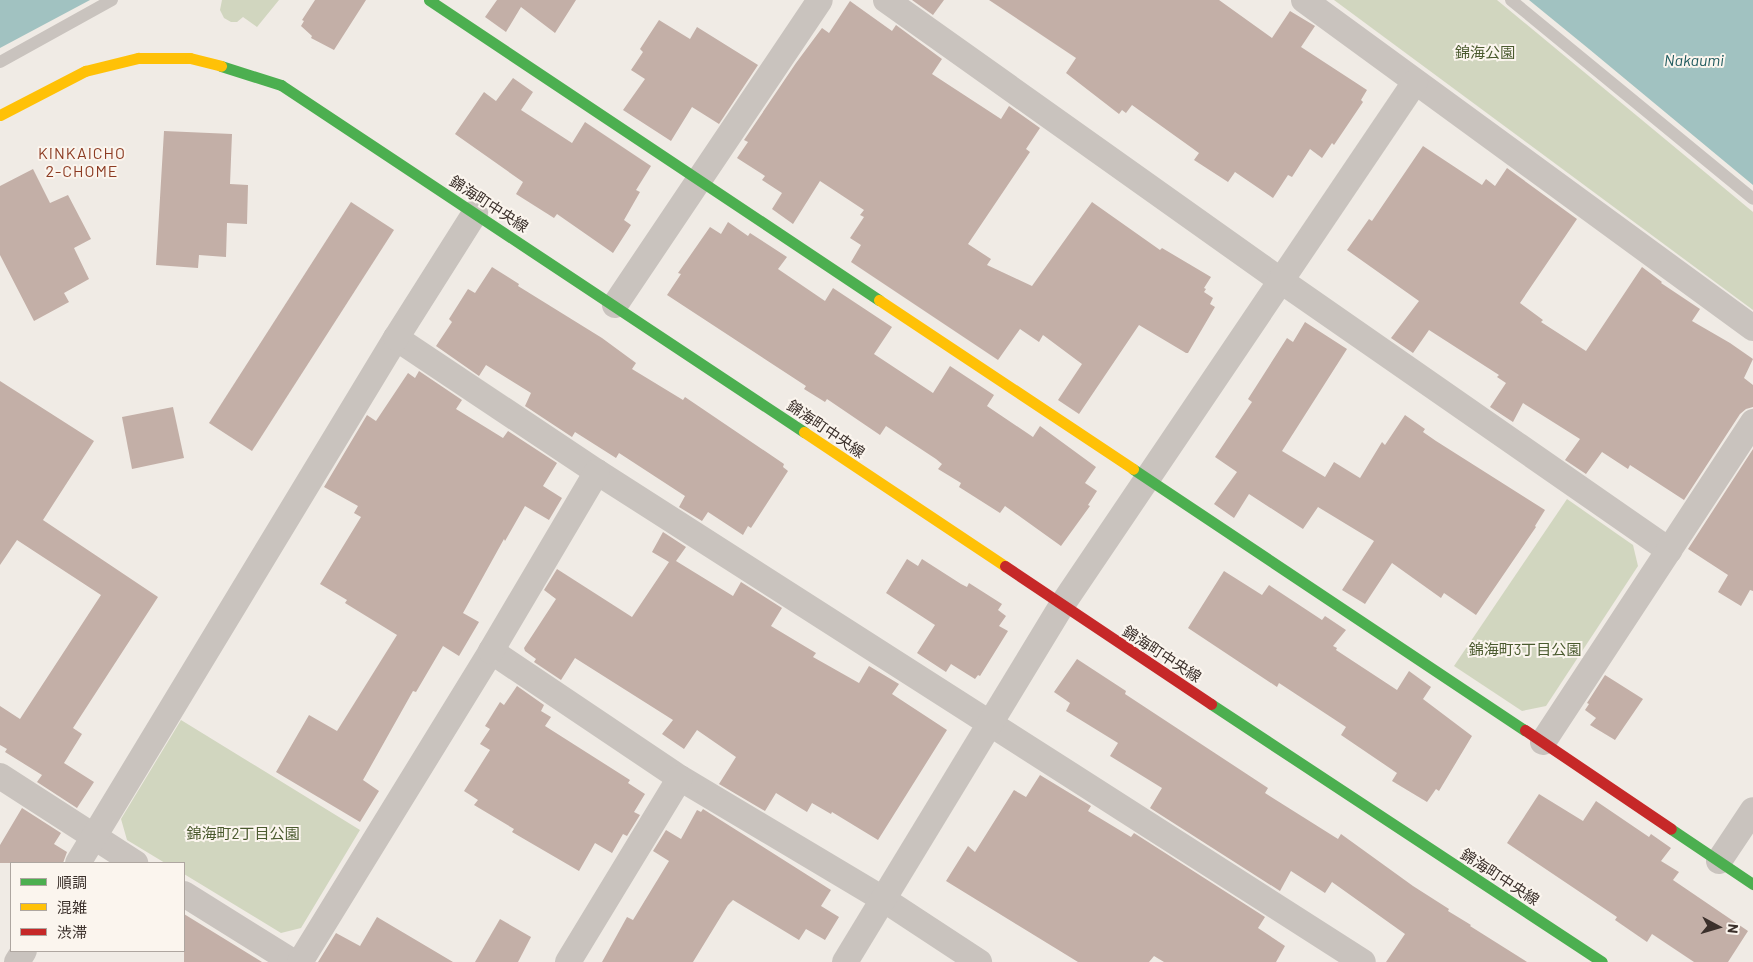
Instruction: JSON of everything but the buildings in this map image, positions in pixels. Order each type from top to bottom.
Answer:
[{"type":"street","points":[[429,0],[699,178],[1147,480],[1543,742],[1753,884]]},
{"type":"street","points":[[615,305],[820,0]]},
{"type":"street","points":[[886,0],[1280,280],[1669,550]]},
{"type":"street","points":[[1304,0],[1753,328]]},
{"type":"street","name":"錦海町中央線","points":[[0,115],[85,71],[138,58],[190,58],[243,71],[281,85],[615,305],[1062,606],[1602,962]]},
{"type":"street","points":[[845,962],[1062,606],[1415,82]]},
{"type":"street","points":[[79,862],[396,338],[475,213]]},
{"type":"street","points":[[396,338],[597,472],[1362,962]]},
{"type":"street","points":[[1543,742],[1753,422]]},
{"type":"street","points":[[300,962],[491,651],[597,472]]},
{"type":"street","points":[[491,651],[680,778],[883,900],[979,962]]},
{"type":"street","points":[[0,776],[133,862]]},
{"type":"street","points":[[568,962],[680,778]]},
{"type":"street","points":[[1718,861],[1753,810]]},
{"type":"street","points":[[185,895],[293,962]]},
{"type":"lane","points":[[0,62],[112,0]]},
{"type":"lane","points":[[1511,0],[1753,199]]},
{"type":"green space","points":[[222,0],[279,0],[257,27],[243,17],[237,22],[231,22],[224,18],[220,10]]},
{"type":"green space","name":"錦海公園","points":[[1334,0],[1497,0],[1753,212],[1753,310]]},
{"type":"green space","name":"錦海町3丁目公園","points":[[1567,499],[1633,545],[1638,566],[1546,706],[1522,711],[1454,666]]},
{"type":"green space","name":"錦海町2丁目公園","points":[[181,720],[360,830],[301,928],[281,933],[185,875],[185,862],[163,862],[127,840],[121,819]]},
{"type":"water","points":[[0,0],[90,0],[0,48]]},
{"type":"water","name":"Nakaumi","points":[[1529,0],[1753,0],[1753,185],[1589,49]]},
{"type":"traffic: fast","points":[[429,0],[879,300]]},
{"type":"traffic: fast","points":[[221,66],[281,85],[804,432]]},
{"type":"traffic: fast","points":[[1133,469],[1525,730]]},
{"type":"traffic: fast","points":[[1211,704],[1602,962]]},
{"type":"traffic: fast","points":[[1671,829],[1753,884]]},
{"type":"traffic: slow","points":[[0,115],[85,71],[138,58],[190,58],[221,66]]},
{"type":"traffic: slow","points":[[879,300],[1133,469]]},
{"type":"traffic: slow","points":[[804,432],[1005,566]]},
{"type":"traffic: jam","points":[[1005,566],[1211,704]]},
{"type":"traffic: jam","points":[[1525,730],[1671,829]]},
{"type":"district","name":"KINKAICHO 2-CHOME","points":[[82,162]]}]
